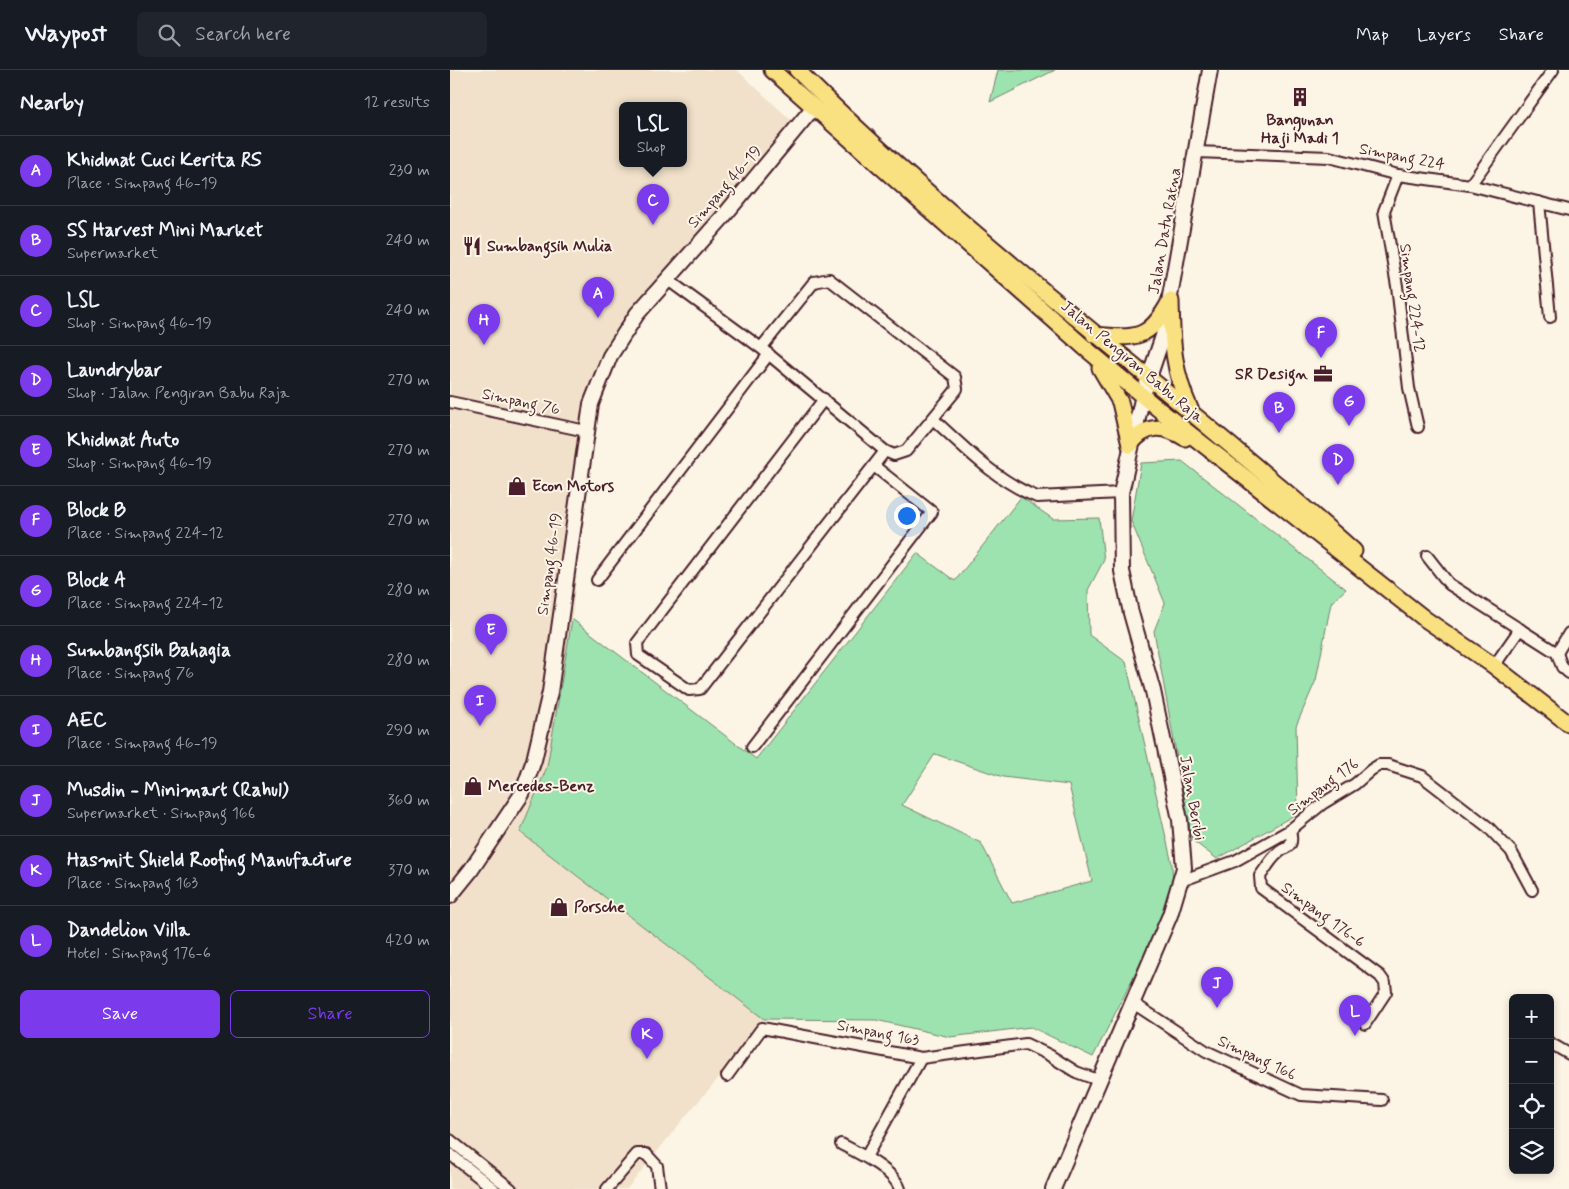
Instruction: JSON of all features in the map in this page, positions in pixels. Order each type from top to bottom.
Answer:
[{"type":"main road","name":"Jalan Pengiran Babu Raja","points":[[772,70],[1084,347],[1425,619],[1490,663]]},
{"type":"main road","name":"Jalan Pengiran Babu Raja","points":[[797,70],[864,135],[990,248],[1192,413],[1365,561],[1490,663],[1569,724]]},
{"type":"main road","name":"Jalan Datu Ratna","points":[[1143,395],[1150,380],[1164,336],[1210,70]]},
{"type":"main road","name":"Simpang 46-19","points":[[450,896],[471,870],[522,794],[534,760],[550,692],[591,404],[610,356],[637,314],[813,108]]},
{"type":"main road","points":[[1094,334],[1130,338],[1147,332],[1161,319],[1170,301]]},
{"type":"main road","points":[[1170,301],[1175,366],[1178,381],[1192,413]]},
{"type":"main road","points":[[1084,347],[1114,389],[1130,444],[1143,432],[1152,428],[1170,429],[1231,466]]},
{"type":"main road","name":"Jalan Beribi","points":[[1053,1189],[1170,915],[1182,881],[1184,868],[1180,820],[1153,691],[1131,613],[1122,571],[1120,493],[1143,395]]},
{"type":"street","points":[[1470,185],[1554,70]]},
{"type":"street","name":"Simpang 224","points":[[1196,152],[1329,157],[1398,174],[1470,185],[1569,210]]},
{"type":"street","name":"Simpang 224-12","points":[[1398,174],[1384,211],[1397,286],[1409,388],[1418,427]]},
{"type":"street","points":[[1539,202],[1550,316]]},
{"type":"street","points":[[597,580],[765,351],[814,282],[829,280],[955,377],[957,389],[906,451],[894,455],[885,451],[765,351],[668,280]]},
{"type":"street","points":[[824,399],[637,643],[638,655],[689,690],[700,689],[885,451]]},
{"type":"street","name":"Simpang 76","points":[[450,402],[586,431]]},
{"type":"street","points":[[933,419],[986,468],[1024,492],[1037,497],[1120,493]]},
{"type":"street","points":[[752,746],[932,512],[874,466]]},
{"type":"street","points":[[1426,556],[1449,584],[1557,653],[1562,667],[1569,673]]},
{"type":"street","points":[[1490,663],[1520,629]]},
{"type":"street","points":[[1557,653],[1569,633]]},
{"type":"street","name":"Simpang 176","points":[[1182,881],[1235,861],[1290,830],[1322,804],[1355,784],[1371,770],[1379,765],[1388,764],[1422,776],[1488,827],[1511,852],[1532,890]]},
{"type":"street","name":"Simpang 176-6","points":[[1290,830],[1292,840],[1288,848],[1276,854],[1260,876],[1261,888],[1380,976],[1385,983],[1386,992],[1365,1024]]},
{"type":"street","name":"Simpang 166","points":[[1133,1003],[1206,1051],[1301,1095],[1382,1100]]},
{"type":"street","name":"Simpang 163","points":[[727,1076],[762,1028],[921,1058],[1026,1044],[1049,1055],[1076,1072],[1098,1080]]},
{"type":"street","points":[[1554,1045],[1569,1054]]},
{"type":"street","points":[[866,1157],[921,1058]]},
{"type":"street","points":[[450,1140],[511,1189]]},
{"type":"street","points":[[841,1144],[866,1157],[890,1174],[898,1182],[900,1189]]},
{"type":"street","points":[[450,1154],[494,1189]]},
{"type":"street","points":[[608,1189],[641,1154],[657,1166],[660,1189]]},
{"type":"shaded area","points":[[450,70],[737,70],[792,121],[650,308],[620,352],[596,408],[587,459],[572,619],[547,767],[520,831],[764,1019],[760,1024],[762,1028],[685,1117],[627,1189],[450,1189]]},
{"type":"green space","points":[[998,70],[1055,70],[990,102]]},
{"type":"green space","points":[[1182,461],[1346,589],[1331,603],[1316,680],[1296,726],[1298,813],[1217,859],[1192,840],[1154,631],[1165,603],[1131,521],[1141,463]]},
{"type":"green space","points":[[1021,497],[1053,519],[1099,518],[1104,560],[1088,590],[1089,635],[1126,662],[1172,864],[1173,888],[1161,923],[1093,1057],[1031,1027],[950,1037],[876,1020],[764,1019],[520,832],[547,767],[572,619],[756,759],[917,553],[955,581]],"holes":[[[935,754],[1003,777],[1069,785],[1092,881],[1012,903],[981,843],[902,805]]]},
{"type":"place","name":"Bangunan Haji Madi 1","points":[[1300,97]]},
{"type":"place","name":"LSL","points":[[653,225]]},
{"type":"place","name":"Sumbangsih Mulia","points":[[472,246]]},
{"type":"place","name":"Khidmat Cuci Kerita RS","points":[[598,318]]},
{"type":"place","name":"Sumbangsih Bahagia","points":[[484,345]]},
{"type":"place","name":"Block B","points":[[1321,358]]},
{"type":"place","name":"SR Design","points":[[1323,374]]},
{"type":"place","name":"Block A","points":[[1349,426]]},
{"type":"place","name":"SS Harvest Mini Market","points":[[1279,433]]},
{"type":"place","name":"Laundrybar","points":[[1338,485]]},
{"type":"place","name":"Econ Motors","points":[[517,486]]},
{"type":"place","name":"Khidmat Auto","points":[[491,655]]},
{"type":"place","name":"AEC","points":[[480,726]]},
{"type":"place","name":"Mercedes-Benz","points":[[473,786]]},
{"type":"place","name":"Porsche","points":[[559,907]]},
{"type":"place","name":"Musdin - Minimart (Rahul)","points":[[1217,1008]]},
{"type":"place","name":"Dandelion Villa","points":[[1355,1036]]},
{"type":"place","name":"Hasmit Shield Roofing Manufacture","points":[[647,1059]]}]
